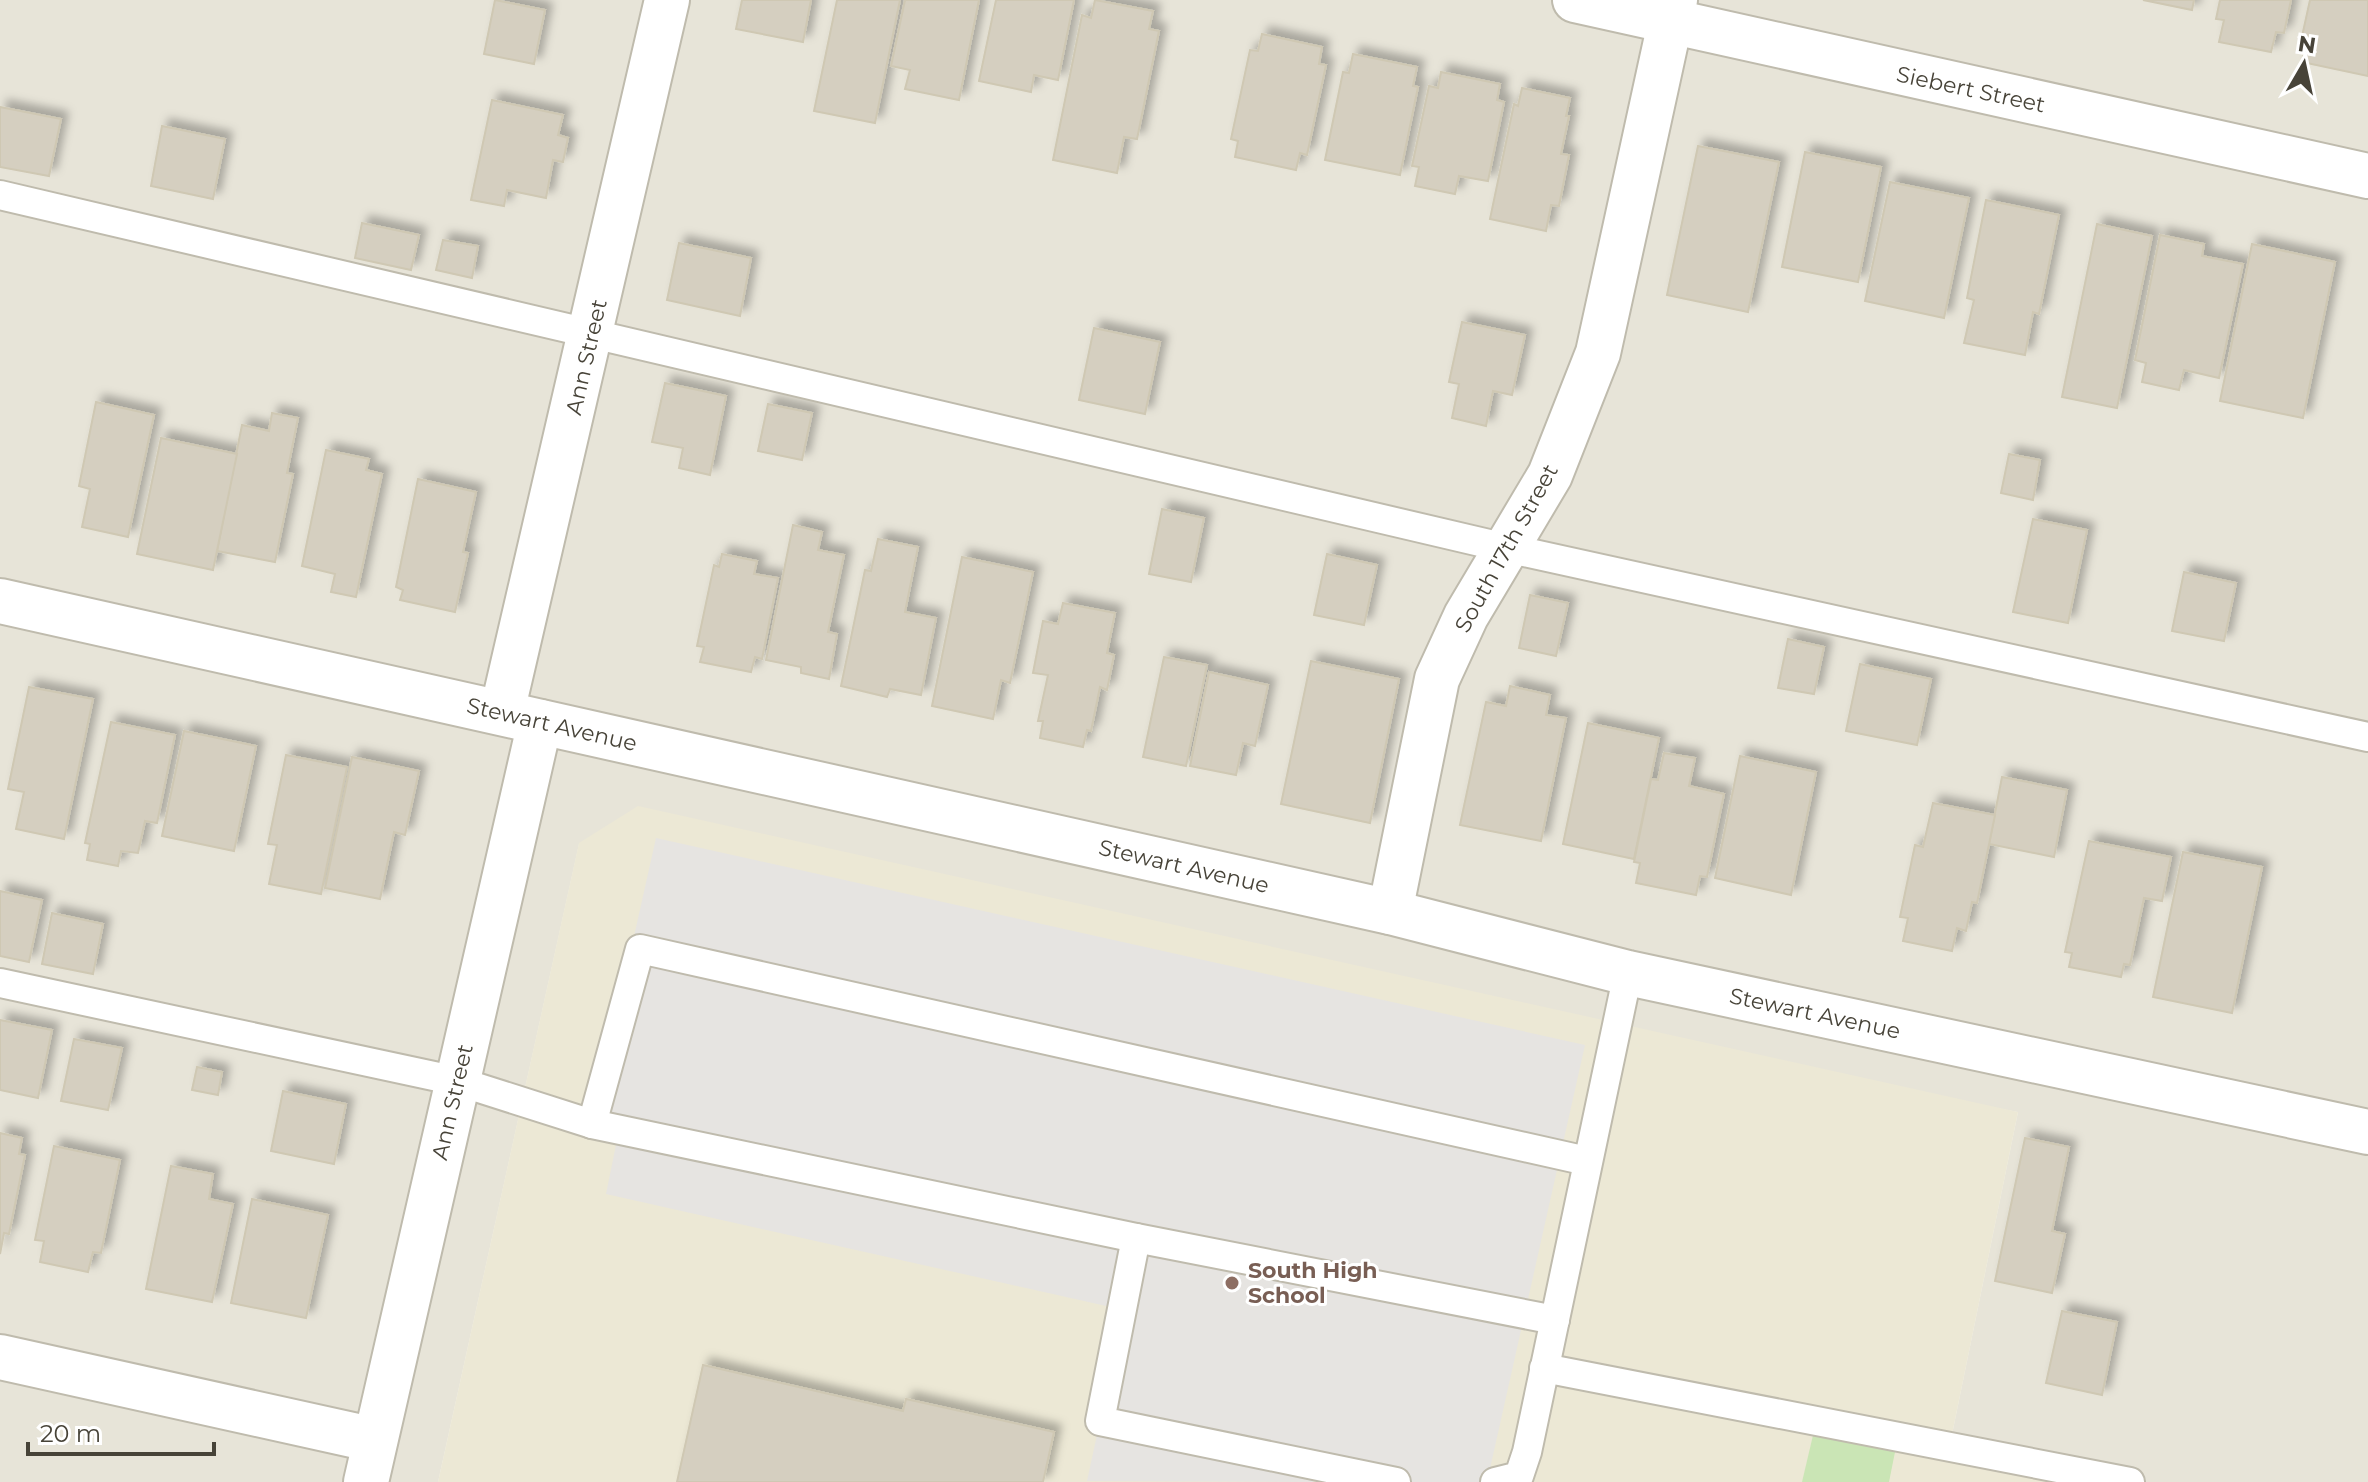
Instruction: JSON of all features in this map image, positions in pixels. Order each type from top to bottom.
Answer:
[{"type":"street","name":"Ann Street","points":[[366,1482],[457,1081],[591,335],[667,0]]},
{"type":"street","name":"Siebert Street","points":[[1575,0],[1673,11],[2368,176]]},
{"type":"street","name":"South 17th Street","points":[[1390,912],[1437,679],[1466,616],[1550,475],[1598,353],[1673,11]]},
{"type":"street","name":"Stewart Avenue","points":[[0,601],[1390,912],[1628,973],[2368,1132]]},
{"type":"street","points":[[0,1357],[375,1440]]},
{"type":"lane","points":[[0,195],[1506,548],[2368,737]]},
{"type":"lane","points":[[592,1124],[640,949],[1587,1161]]},
{"type":"lane","points":[[1495,1482],[1519,1476],[1527,1452],[1628,973]]},
{"type":"lane","points":[[0,983],[457,1081],[592,1124],[1136,1238],[1555,1320]]},
{"type":"lane","points":[[1136,1238],[1100,1421],[1396,1482]]},
{"type":"lane","points":[[1544,1368],[2130,1482]]},
{"type":"shaded area","points":[[0,0],[2368,0],[2368,1482],[2069,1482],[1948,1454],[2018,1112],[579,844],[438,1482],[0,1482]]},
{"type":"shaded area","name":"South High School","points":[[638,806],[2018,1112],[1948,1454],[2069,1482],[438,1482],[579,843]]},
{"type":"shaded area","points":[[656,838],[1585,1045],[1487,1482],[1342,1482],[1314,1476],[1313,1482],[1087,1481],[1124,1310],[606,1194],[617,1140],[590,1133]]},
{"type":"green space","points":[[1814,1431],[1896,1447],[1889,1482],[1802,1482]]},
{"type":"building","points":[[495,0],[545,10],[534,64],[484,54]]},
{"type":"building","points":[[742,0],[811,0],[803,42],[736,29]]},
{"type":"building","points":[[837,0],[900,0],[875,123],[814,111]]},
{"type":"building","points":[[905,0],[979,0],[959,100],[905,89],[910,70],[891,66]]},
{"type":"building","points":[[996,0],[1074,0],[1058,80],[1034,75],[1031,92],[979,81]]},
{"type":"building","points":[[1095,0],[1153,11],[1149,29],[1159,31],[1137,139],[1124,137],[1117,173],[1053,160],[1082,15],[1091,18]]},
{"type":"building","points":[[2143,0],[2194,0],[2192,10]]},
{"type":"building","points":[[2220,0],[2291,0],[2284,33],[2276,32],[2271,52],[2219,42],[2224,20],[2216,19]]},
{"type":"building","points":[[2310,0],[2368,0],[2368,76],[2302,62],[2306,43],[2301,41]]},
{"type":"building","points":[[1262,34],[1322,47],[1319,64],[1326,65],[1307,155],[1300,153],[1296,170],[1235,157],[1238,141],[1231,139],[1250,50],[1258,51]]},
{"type":"building","points":[[1353,54],[1417,67],[1413,86],[1418,87],[1400,175],[1325,160],[1343,72],[1349,73]]},
{"type":"building","points":[[1441,72],[1500,84],[1497,100],[1504,102],[1488,181],[1459,176],[1455,194],[1415,186],[1419,167],[1412,166],[1429,86],[1438,88]]},
{"type":"building","points":[[1522,88],[1570,98],[1561,154],[1569,155],[1559,206],[1551,205],[1546,231],[1490,219],[1514,104],[1518,106]]},
{"type":"building","points":[[492,100],[563,115],[558,135],[568,138],[563,162],[553,160],[546,198],[507,190],[504,206],[471,200]]},
{"type":"building","points":[[0,107],[61,119],[49,176],[0,167]]},
{"type":"building","points":[[162,126],[225,139],[213,199],[151,186]]},
{"type":"building","points":[[1698,146],[1779,162],[1748,312],[1667,295]]},
{"type":"building","points":[[1805,152],[1881,167],[1858,282],[1782,267]]},
{"type":"building","points":[[1890,182],[1969,198],[1944,318],[1865,301]]},
{"type":"building","points":[[1986,200],[2059,215],[2039,314],[2033,312],[2025,355],[1964,343],[1974,300],[1967,298]]},
{"type":"building","points":[[362,223],[419,235],[411,270],[355,258]]},
{"type":"building","points":[[2097,224],[2152,236],[2117,408],[2062,397]]},
{"type":"building","points":[[2160,235],[2204,244],[2202,256],[2243,264],[2219,378],[2184,370],[2179,390],[2142,382],[2146,363],[2135,360]]},
{"type":"building","points":[[443,240],[478,246],[472,278],[436,270]]},
{"type":"building","points":[[679,243],[751,258],[740,316],[667,300]]},
{"type":"building","points":[[2252,244],[2335,262],[2303,418],[2220,401]]},
{"type":"building","points":[[1462,322],[1525,335],[1512,395],[1493,391],[1486,426],[1452,418],[1459,384],[1449,382]]},
{"type":"building","points":[[1094,328],[1160,342],[1145,414],[1079,400]]},
{"type":"building","points":[[665,383],[726,396],[710,475],[679,468],[683,448],[652,442]]},
{"type":"building","points":[[96,402],[154,415],[128,537],[82,527],[90,489],[79,486]]},
{"type":"building","points":[[768,404],[812,413],[802,460],[758,451]]},
{"type":"building","points":[[272,413],[298,418],[287,473],[293,474],[275,562],[217,551],[242,425],[269,431]]},
{"type":"building","points":[[161,438],[237,454],[213,570],[137,554]]},
{"type":"building","points":[[326,450],[369,459],[366,470],[382,474],[356,597],[331,592],[335,574],[302,566]]},
{"type":"building","points":[[2009,454],[2040,460],[2033,500],[2001,493]]},
{"type":"building","points":[[418,479],[476,492],[463,552],[468,553],[455,612],[400,600],[403,590],[396,587]]},
{"type":"building","points":[[1162,509],[1204,518],[1191,582],[1149,574]]},
{"type":"building","points":[[2033,519],[2087,530],[2068,623],[2013,612]]},
{"type":"building","points":[[793,525],[822,532],[818,550],[844,555],[828,632],[837,634],[829,679],[801,673],[801,667],[766,660]]},
{"type":"building","points":[[878,539],[918,547],[905,612],[936,618],[921,695],[890,689],[887,697],[841,686],[865,570],[871,571]]},
{"type":"building","points":[[722,554],[757,561],[754,574],[778,578],[762,659],[755,657],[751,672],[700,662],[704,647],[697,646],[714,565],[719,567]]},
{"type":"building","points":[[1327,554],[1377,565],[1364,625],[1314,615]]},
{"type":"building","points":[[962,557],[1033,572],[1010,683],[1001,680],[993,719],[932,706]]},
{"type":"building","points":[[2184,572],[2236,583],[2224,641],[2172,631]]},
{"type":"building","points":[[1530,595],[1568,603],[1556,656],[1519,648]]},
{"type":"building","points":[[1063,603],[1115,613],[1107,653],[1114,655],[1107,690],[1100,687],[1091,731],[1087,730],[1083,747],[1040,738],[1043,721],[1038,721],[1048,675],[1033,673],[1043,621],[1058,624]]},
{"type":"building","points":[[1788,639],[1824,647],[1814,694],[1778,688]]},
{"type":"building","points":[[1164,657],[1207,665],[1186,766],[1143,757]]},
{"type":"building","points":[[1311,661],[1399,679],[1370,823],[1281,804]]},
{"type":"building","points":[[1860,664],[1931,679],[1917,745],[1846,731]]},
{"type":"building","points":[[1209,672],[1268,685],[1255,746],[1243,743],[1236,775],[1190,766]]},
{"type":"building","points":[[1510,686],[1550,695],[1546,715],[1566,718],[1541,841],[1460,825],[1486,702],[1506,706]]},
{"type":"building","points":[[29,687],[93,699],[64,839],[16,829],[24,792],[8,789]]},
{"type":"building","points":[[111,722],[175,735],[157,823],[145,821],[138,853],[121,851],[118,866],[87,860],[90,844],[85,843]]},
{"type":"building","points":[[1588,723],[1659,738],[1634,859],[1563,844]]},
{"type":"building","points":[[184,731],[256,746],[234,851],[162,836]]},
{"type":"building","points":[[1664,753],[1695,758],[1689,786],[1724,794],[1707,877],[1700,876],[1696,895],[1636,883],[1640,863],[1634,862],[1651,779],[1658,780]]},
{"type":"building","points":[[286,755],[347,767],[321,894],[269,884],[277,845],[268,844]]},
{"type":"building","points":[[1740,756],[1816,772],[1791,895],[1715,878]]},
{"type":"building","points":[[352,757],[419,771],[405,835],[394,832],[380,899],[325,888]]},
{"type":"building","points":[[2002,777],[2067,790],[2054,857],[1989,844]]},
{"type":"building","points":[[1933,803],[1995,815],[1977,903],[1972,902],[1966,931],[1957,928],[1952,951],[1903,941],[1908,918],[1900,917],[1915,845],[1923,847]]},
{"type":"building","points":[[2089,841],[2171,857],[2162,901],[2144,898],[2130,965],[2124,964],[2121,977],[2069,967],[2072,953],[2065,952]]},
{"type":"building","points":[[2183,852],[2262,867],[2232,1013],[2153,997]]},
{"type":"building","points":[[0,891],[42,900],[29,962],[0,956]]},
{"type":"building","points":[[52,913],[103,924],[93,974],[42,964]]},
{"type":"building","points":[[0,1020],[52,1030],[38,1098],[0,1090]]},
{"type":"building","points":[[74,1039],[122,1048],[108,1110],[61,1101]]},
{"type":"building","points":[[197,1067],[222,1072],[218,1095],[192,1090]]},
{"type":"building","points":[[283,1091],[346,1104],[334,1164],[271,1151]]},
{"type":"building","points":[[0,1133],[22,1138],[19,1154],[25,1155],[9,1234],[4,1233],[0,1254]]},
{"type":"building","points":[[2025,1138],[2069,1147],[2052,1231],[2065,1234],[2052,1293],[1995,1281]]},
{"type":"building","points":[[54,1146],[120,1160],[101,1253],[93,1252],[88,1272],[40,1262],[44,1241],[35,1240]]},
{"type":"building","points":[[171,1166],[213,1174],[209,1199],[233,1204],[212,1302],[146,1289]]},
{"type":"building","points":[[252,1199],[328,1215],[306,1318],[231,1303]]},
{"type":"building","points":[[2062,1311],[2117,1322],[2102,1395],[2046,1383]]},
{"type":"building","points":[[703,1365],[903,1411],[906,1399],[1054,1432],[1043,1482],[677,1482]]},
{"type":"place","name":"South High School","points":[[1232,1283]]}]
